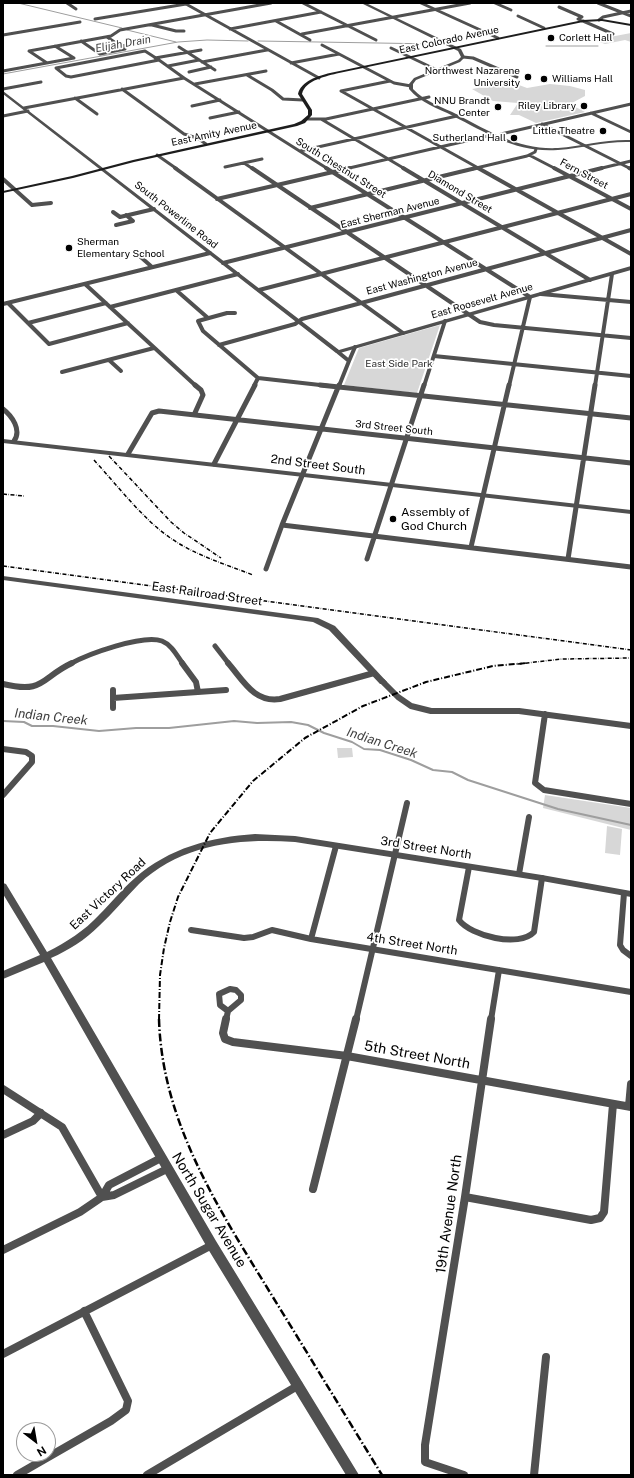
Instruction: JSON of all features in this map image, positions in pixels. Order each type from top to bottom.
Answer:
[{"type":"main road","name":"East Colorado Avenue","points":[[318,78],[363,66],[582,21],[599,20],[631,25]]},
{"type":"main road","points":[[308,119],[310,110],[300,94],[300,89],[318,78]]},
{"type":"main road","name":"East Amity Avenue","points":[[3,192],[157,155],[295,125],[308,119]]},
{"type":"street","points":[[68,3],[76,8]]},
{"type":"street","points":[[244,3],[250,6]]},
{"type":"street","points":[[47,63],[29,51],[106,37],[114,35],[120,30],[271,3]]},
{"type":"street","points":[[302,3],[376,40]]},
{"type":"street","points":[[363,3],[456,48],[463,53],[463,57]]},
{"type":"street","points":[[421,3],[498,38]]},
{"type":"street","points":[[302,34],[470,3]]},
{"type":"street","points":[[495,3],[512,10]]},
{"type":"street","points":[[598,3],[631,16]]},
{"type":"street","points":[[95,19],[186,4],[318,78]]},
{"type":"street","points":[[559,7],[582,17],[578,19],[613,34]]},
{"type":"street","points":[[599,20],[603,16],[631,11]]},
{"type":"street","points":[[230,28],[321,12]]},
{"type":"street","points":[[518,16],[544,28]]},
{"type":"street","points":[[276,20],[310,40]]},
{"type":"street","points":[[3,35],[80,22]]},
{"type":"street","points":[[151,25],[176,31],[184,31]]},
{"type":"street","points":[[81,41],[100,54],[125,49],[106,37]]},
{"type":"street","points":[[121,46],[140,42]]},
{"type":"street","points":[[322,45],[390,81],[411,86]]},
{"type":"street","points":[[3,71],[74,58],[55,46]]},
{"type":"street","points":[[179,47],[215,70]]},
{"type":"street","points":[[391,48],[437,70]]},
{"type":"street","points":[[157,59],[201,50]]},
{"type":"street","points":[[168,66],[267,50]]},
{"type":"street","name":"South Chestnut Street","points":[[157,59],[71,77],[66,76],[56,68],[145,51],[183,76],[184,78],[530,297]]},
{"type":"street","points":[[291,63],[339,54]]},
{"type":"street","points":[[411,86],[415,79],[453,65],[463,57],[473,58],[517,77]]},
{"type":"street","points":[[189,72],[211,68]]},
{"type":"street","points":[[195,84],[266,71]]},
{"type":"street","points":[[247,75],[274,91],[283,99],[303,100]]},
{"type":"street","points":[[3,116],[75,98],[184,78]]},
{"type":"street","points":[[390,81],[341,91],[631,254]]},
{"type":"street","points":[[4,92],[41,82]]},
{"type":"street","points":[[411,86],[414,93],[422,98],[512,145],[536,149],[556,149],[613,141],[630,141],[631,132],[591,113]]},
{"type":"street","points":[[122,89],[184,134],[197,138],[206,144]]},
{"type":"street","name":"South Powerline Road","points":[[4,92],[338,352]]},
{"type":"street","name":"East Amity Avenue","points":[[308,119],[321,119],[429,97]]},
{"type":"street","points":[[75,98],[97,114]]},
{"type":"street","points":[[192,106],[220,100]]},
{"type":"street","points":[[501,134],[631,104]]},
{"type":"street","points":[[210,118],[239,112]]},
{"type":"street","points":[[300,151],[457,116]]},
{"type":"street","name":"Diamond Street","points":[[321,119],[590,280]]},
{"type":"street","points":[[542,124],[631,169]]},
{"type":"street","points":[[217,198],[492,135]]},
{"type":"street","points":[[310,208],[530,155],[536,149]]},
{"type":"street","points":[[157,155],[403,333]]},
{"type":"street","name":"Fern Street","points":[[530,155],[631,209]]},
{"type":"street","points":[[225,168],[262,159]]},
{"type":"street","name":"East Sherman Avenue","points":[[223,263],[631,161]]},
{"type":"street","points":[[244,163],[468,315],[486,323],[631,338]]},
{"type":"street","points":[[3,179],[32,205],[51,202]]},
{"type":"street","points":[[259,290],[631,194]]},
{"type":"street","points":[[113,212],[120,217],[154,209]]},
{"type":"street","points":[[116,225],[133,221],[126,215]]},
{"type":"street","name":"East Washington Avenue","points":[[219,345],[294,324],[302,319],[631,230]]},
{"type":"street","points":[[134,252],[152,267]]},
{"type":"street","points":[[3,304],[210,253]]},
{"type":"street","name":"East Roosevelt Avenue","points":[[338,352],[630,269]]},
{"type":"street","points":[[110,307],[238,274]]},
{"type":"street","points":[[568,559],[612,274]]},
{"type":"street","points":[[85,284],[203,392],[202,400],[194,415]]},
{"type":"street","points":[[176,290],[208,318]]},
{"type":"street","points":[[541,294],[631,302]]},
{"type":"street","points":[[471,547],[530,297]]},
{"type":"street","points":[[8,303],[49,344],[128,323]]},
{"type":"street","points":[[28,323],[106,303]]},
{"type":"street","points":[[235,313],[198,321],[202,331],[258,378],[631,418]]},
{"type":"street","points":[[367,559],[445,321]]},
{"type":"street","points":[[266,569],[302,474],[355,347]]},
{"type":"street","points":[[62,372],[154,348]]},
{"type":"street","points":[[338,352],[349,361]]},
{"type":"street","points":[[434,356],[631,376]]},
{"type":"street","points":[[109,360],[121,371]]},
{"type":"street","points":[[214,464],[258,378]]},
{"type":"street","points":[[3,409],[8,413],[17,427],[16,438],[14,441]]},
{"type":"street","name":"3rd Street South","points":[[128,454],[155,412],[631,463]]},
{"type":"street","name":"2nd Street South","points":[[3,440],[631,512]]},
{"type":"street","points":[[282,525],[631,567]]},
{"type":"street","name":"East Railroad Street","points":[[3,578],[315,620],[332,628],[383,682]]},
{"type":"street","points":[[3,684],[20,688],[36,686],[45,682],[67,665],[81,658],[138,640],[156,640],[171,647],[196,682],[198,692]]},
{"type":"street","points":[[215,646],[251,691],[266,700],[280,699],[354,680],[374,673]]},
{"type":"street","points":[[383,682],[398,697],[411,706],[432,711],[495,710],[545,714],[631,726]]},
{"type":"street","points":[[113,690],[113,708]]},
{"type":"street","points":[[113,698],[226,690]]},
{"type":"street","points":[[545,714],[535,783],[544,790],[631,804]]},
{"type":"street","points":[[3,749],[26,752],[32,756],[32,762],[3,795]]},
{"type":"street","points":[[313,1189],[374,949],[407,802]]},
{"type":"street","points":[[519,874],[529,817]]},
{"type":"street","name":"3rd Street North","points":[[216,842],[242,837],[262,836],[295,839],[519,874],[628,894]]},
{"type":"street","name":"East Victory Road","points":[[3,975],[71,944],[89,930],[144,875],[164,861],[186,850],[216,842]]},
{"type":"street","points":[[311,939],[336,846]]},
{"type":"street","points":[[469,867],[459,920],[463,927],[470,930],[508,940],[522,940],[528,938],[534,932],[542,878]]},
{"type":"street","name":"North Sugar Avenue","points":[[3,886],[117,1080],[167,1169],[353,1475]]},
{"type":"street","points":[[628,894],[620,946],[631,956]]},
{"type":"street","name":"4th Street North","points":[[191,930],[244,938],[253,937],[272,930],[311,939],[631,992]]},
{"type":"street","name":"19th Avenue North","points":[[464,1475],[425,1462],[425,1445],[499,970]]},
{"type":"street","name":"5th Street North","points":[[228,1011],[223,1033],[225,1039],[233,1042],[347,1056],[630,1107]]},
{"type":"street","points":[[630,1107],[631,1084]]},
{"type":"street","points":[[3,1089],[62,1127],[102,1197]]},
{"type":"street","points":[[465,1196],[591,1220],[600,1218],[604,1212],[613,1104]]},
{"type":"street","points":[[3,1135],[33,1120],[41,1113]]},
{"type":"street","points":[[102,1197],[109,1185],[161,1158]]},
{"type":"street","points":[[3,1250],[80,1212],[102,1197],[114,1195],[167,1169]]},
{"type":"street","points":[[3,1354],[212,1244]]},
{"type":"street","points":[[17,1475],[111,1421],[126,1410],[128,1401],[84,1311]]},
{"type":"street","points":[[534,1475],[546,1357]]},
{"type":"street","points":[[147,1475],[299,1385]]},
{"type":"green space","points":[[631,33],[631,42],[625,40],[605,44],[594,40]]},
{"type":"green space","points":[[505,83],[527,88],[550,84],[570,86],[585,90],[585,96],[570,104],[585,112],[536,123],[519,115],[510,115],[518,103],[493,101],[472,89]]},
{"type":"green space","name":"East Side Park","points":[[440,325],[417,393],[344,385],[359,348]]},
{"type":"green space","points":[[337,748],[352,748],[353,757],[338,758]]},
{"type":"green space","points":[[545,795],[631,808],[631,830],[543,808]]},
{"type":"green space","points":[[607,826],[622,829],[620,855],[605,853]]},
{"type":"waterway","points":[[18,3],[122,28]]},
{"type":"waterway","points":[[127,30],[176,42]]},
{"type":"waterway","name":"Elijah Drain","points":[[3,74],[178,42],[207,40],[248,41]]},
{"type":"waterway","name":"Elijah Drain","points":[[258,41],[437,44]]},
{"type":"waterway","name":"Elijah Drain","points":[[546,46],[598,46]]},
{"type":"waterway","name":"Indian Creek","points":[[3,721],[24,722],[32,726],[53,726],[99,731],[136,728],[169,728],[234,721],[257,723],[291,722],[308,725],[324,733],[352,742],[364,749],[380,750],[411,760],[433,770],[452,772],[468,780],[558,809],[631,825]]},
{"type":"railway","points":[[109,456],[171,522],[184,533],[221,558]]},
{"type":"railway","points":[[94,460],[130,501],[159,530],[199,554],[253,575]]},
{"type":"railway","points":[[3,494],[24,496]]},
{"type":"railway","points":[[3,566],[631,650]]},
{"type":"railway","points":[[526,663],[562,659],[631,658]]},
{"type":"railway","points":[[159,1019],[160,975],[164,948],[178,897],[210,833],[253,781],[305,738],[363,706],[426,682],[493,666],[526,663]]},
{"type":"railway","points":[[518,664],[526,663]]},
{"type":"railway","points":[[159,1019],[163,1057],[170,1094],[182,1129],[197,1164],[232,1230],[382,1475]]},
{"type":"place","name":"Corlett Hall","points":[[551,38]]},
{"type":"place","name":"Northwest Nazarene University","points":[[528,77]]},
{"type":"place","name":"Williams Hall","points":[[544,79]]},
{"type":"place","name":"Riley Library","points":[[584,106]]},
{"type":"place","name":"NNU Brandt Center","points":[[498,107]]},
{"type":"place","name":"Little Theatre","points":[[603,131]]},
{"type":"place","name":"Sutherland Hall","points":[[514,138]]},
{"type":"place","name":"Sherman Elementary School","points":[[69,248]]},
{"type":"place","name":"Assembly of God Church","points":[[393,519]]}]
